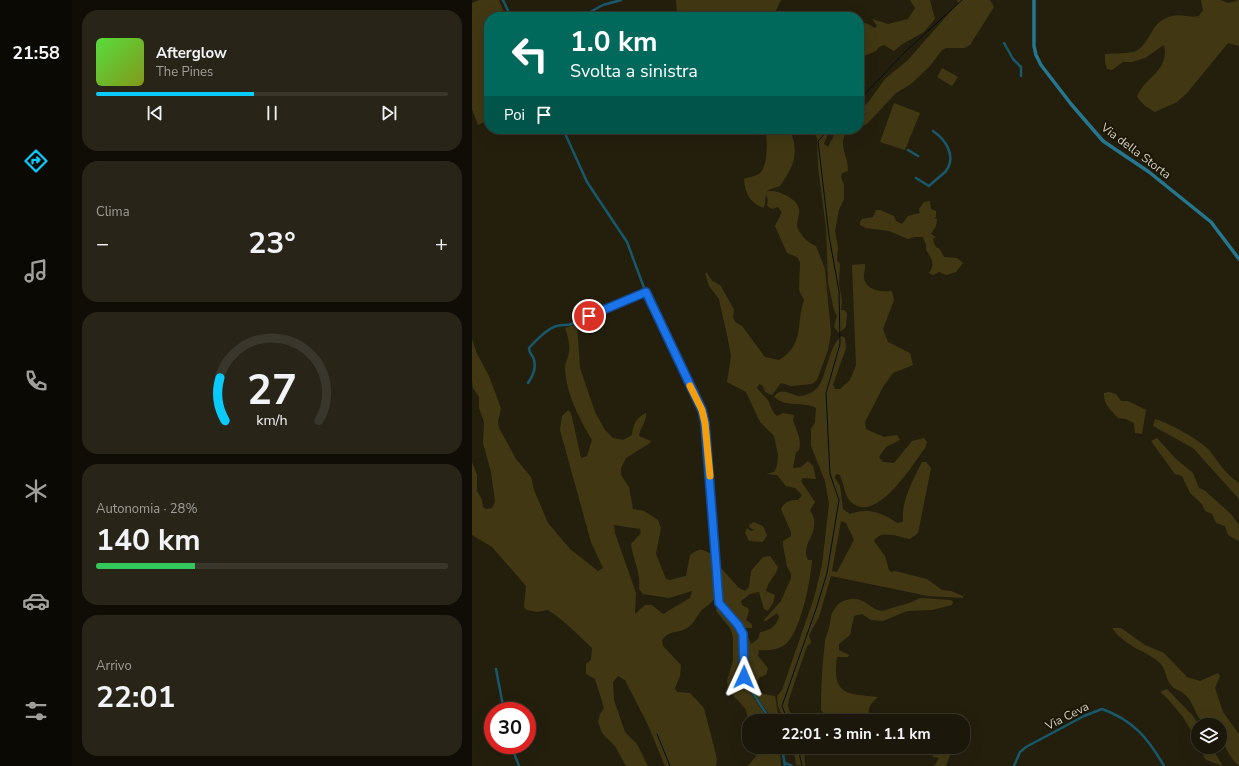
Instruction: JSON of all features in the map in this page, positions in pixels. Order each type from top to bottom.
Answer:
[{"type":"main road","name":"Via della Storta","points":[[1034,0],[1034,46],[1036,55],[1041,65],[1071,104],[1103,141],[1149,172],[1207,218],[1219,231],[1239,259]]},
{"type":"street","points":[[503,0],[509,12]]},
{"type":"street","points":[[590,12],[603,5],[620,0]]},
{"type":"street","points":[[1004,43],[1013,59],[1021,67],[1021,76]]},
{"type":"street","points":[[916,178],[929,186],[946,170],[949,165],[950,157],[946,141],[933,131]]},
{"type":"street","points":[[565,134],[587,182],[627,242],[646,292],[702,410],[705,423],[719,603],[742,631],[745,651],[745,681],[766,714]]},
{"type":"street","points":[[908,150],[918,156]]},
{"type":"street","points":[[528,383],[532,378],[535,365],[529,352],[530,348],[550,330],[556,326],[571,326],[578,320],[646,292]]},
{"type":"street","points":[[496,669],[502,702]]},
{"type":"street","name":"Via Ceva","points":[[1014,766],[1020,752],[1026,747],[1084,716],[1102,709],[1137,728],[1145,737],[1164,766]]},
{"type":"street","points":[[514,754],[519,766]]},
{"type":"street","points":[[783,754],[785,766]]},
{"type":"street","points":[[784,762],[792,766]]},
{"type":"shaded area","points":[[479,0],[499,0],[504,12],[484,12],[484,122],[478,125],[472,109],[472,3]]},
{"type":"shaded area","points":[[676,0],[781,0],[775,12],[677,12]]},
{"type":"shaded area","points":[[910,0],[930,0],[935,19],[924,32],[901,45],[894,51],[884,45],[879,47],[876,51],[864,56],[864,23],[875,28],[877,26],[872,19],[888,24],[908,19],[915,8]]},
{"type":"shaded area","points":[[957,0],[990,0],[994,7],[970,45],[964,48],[946,48],[942,50],[930,66],[911,84],[896,93],[867,124],[864,125],[864,106],[885,79],[908,60],[958,3]]},
{"type":"shaded area","points":[[1201,0],[1220,0],[1228,3],[1239,0],[1239,46],[1228,43],[1187,93],[1177,102],[1155,112],[1145,106],[1137,97],[1140,90],[1160,68],[1165,54],[1164,45],[1145,58],[1132,62],[1123,62],[1112,70],[1107,69],[1105,54],[1130,53],[1138,50],[1146,42],[1159,22],[1164,19],[1179,15],[1191,17],[1199,16],[1203,10]]},
{"type":"shaded area","points":[[942,68],[958,77],[952,86],[937,77]]},
{"type":"shaded area","points":[[894,103],[920,113],[905,150],[880,142]]},
{"type":"shaded area","points":[[766,134],[792,134],[795,152],[792,165],[780,186],[766,193],[764,208],[752,201],[749,197],[744,179],[755,176],[762,171],[766,160]]},
{"type":"shaded area","points":[[815,134],[828,134],[824,144],[828,147],[834,134],[846,134],[844,137],[843,148],[848,171],[842,173],[841,177],[844,185],[844,199],[839,210],[835,231],[838,248],[837,260],[840,264],[839,283],[842,301],[841,310],[844,310],[847,313],[846,327],[839,333],[834,327],[837,316],[834,310],[828,283],[826,228],[818,167],[817,138]]},
{"type":"shaded area","points":[[768,191],[782,193],[795,201],[798,205],[799,213],[797,225],[799,231],[804,238],[816,246],[825,269],[831,333],[828,350],[817,380],[812,384],[791,386],[781,383],[772,395],[765,392],[763,386],[759,384],[757,388],[768,400],[773,412],[777,416],[783,413],[794,415],[793,420],[800,445],[799,450],[796,452],[793,468],[801,467],[808,461],[813,466],[816,479],[803,478],[801,481],[815,502],[810,510],[814,517],[813,531],[806,548],[808,560],[812,560],[804,607],[795,631],[789,640],[783,646],[771,650],[759,650],[758,656],[768,668],[766,675],[760,677],[758,680],[759,691],[763,694],[775,696],[778,714],[769,714],[748,685],[746,679],[747,664],[745,637],[748,636],[751,644],[758,639],[760,632],[770,629],[778,620],[779,617],[777,613],[766,621],[763,621],[781,601],[791,578],[791,574],[787,566],[783,541],[791,536],[791,532],[781,509],[786,503],[798,500],[802,495],[795,488],[786,486],[777,475],[766,474],[774,472],[777,466],[778,455],[774,436],[760,422],[746,392],[727,382],[731,356],[727,335],[719,299],[709,286],[705,273],[707,273],[712,281],[721,286],[734,310],[733,318],[735,322],[742,326],[765,357],[779,360],[787,354],[793,347],[796,340],[804,300],[799,290],[800,262],[797,257],[787,253],[775,226],[782,212],[778,207],[772,209],[767,206],[768,200],[766,194]]},
{"type":"shaded area","points":[[930,201],[931,209],[936,211],[936,217],[934,218],[937,219],[936,226],[931,234],[936,237],[933,239],[934,244],[937,248],[939,248],[944,257],[957,258],[963,263],[956,272],[946,275],[939,272],[933,275],[929,273],[932,266],[932,261],[926,250],[923,237],[908,239],[889,231],[866,228],[860,225],[862,219],[873,217],[876,210],[880,210],[894,216],[896,221],[902,224],[908,216],[920,213],[919,209],[924,202]]},
{"type":"shaded area","points":[[865,264],[864,279],[868,286],[875,290],[892,291],[894,300],[883,329],[888,342],[910,353],[913,365],[893,373],[883,387],[865,422],[866,429],[884,437],[897,435],[900,440],[886,447],[879,457],[883,462],[894,463],[912,441],[924,438],[927,442],[925,448],[903,479],[882,500],[871,506],[860,507],[850,501],[845,492],[840,475],[836,474],[835,478],[840,486],[843,509],[850,514],[863,511],[875,512],[887,516],[897,523],[903,522],[904,506],[908,491],[922,462],[926,462],[931,468],[918,533],[910,539],[890,535],[881,535],[874,541],[885,556],[891,572],[895,571],[927,579],[942,590],[951,591],[963,596],[963,598],[928,596],[831,576],[819,617],[809,635],[811,643],[807,646],[789,699],[788,706],[791,714],[781,714],[778,706],[777,696],[782,690],[814,598],[822,565],[829,504],[825,481],[811,446],[811,429],[815,422],[816,408],[784,402],[774,397],[780,392],[786,392],[799,396],[810,393],[816,389],[822,380],[836,342],[841,336],[845,338],[846,348],[833,385],[835,389],[840,389],[850,380],[856,365],[852,265]],"holes":[[[841,521],[846,523],[854,540],[837,572],[832,571]]]},
{"type":"shaded area","points":[[577,324],[580,368],[595,412],[605,430],[613,438],[623,440],[632,435],[636,422],[646,413],[639,436],[651,441],[626,458],[621,468],[621,475],[629,487],[633,509],[644,511],[658,520],[661,528],[656,554],[666,579],[670,580],[686,576],[690,555],[699,550],[704,550],[714,556],[715,598],[701,611],[689,627],[668,634],[662,640],[663,646],[681,665],[680,676],[675,688],[677,692],[690,693],[704,708],[717,759],[716,766],[665,766],[648,725],[625,680],[618,676],[613,682],[614,700],[625,732],[637,744],[648,766],[626,766],[615,746],[602,733],[598,722],[600,714],[604,708],[595,679],[586,674],[586,664],[591,660],[592,648],[565,623],[548,610],[537,612],[527,610],[524,607],[526,586],[492,547],[472,535],[472,462],[477,475],[477,491],[482,500],[483,507],[486,509],[492,508],[495,502],[491,472],[483,443],[484,422],[479,408],[479,397],[473,388],[472,381],[472,339],[477,354],[489,376],[501,409],[498,421],[499,428],[516,459],[531,477],[534,490],[548,523],[570,549],[598,571],[603,568],[591,542],[560,430],[562,416],[568,410],[571,413],[581,458],[587,456],[592,440],[578,414],[568,387],[565,364],[569,353],[569,346],[565,328]],"holes":[[[614,525],[640,529],[641,533],[631,544],[639,577],[639,589],[643,594],[669,598],[692,591],[690,598],[663,614],[652,605],[645,605],[635,614],[636,593],[615,533]]]},
{"type":"shaded area","points":[[1109,392],[1116,394],[1121,401],[1128,401],[1146,410],[1142,434],[1135,433],[1134,423],[1126,419],[1118,418],[1108,407],[1105,401],[1104,393]]},
{"type":"shaded area","points":[[1155,419],[1184,432],[1206,447],[1226,472],[1239,483],[1239,499],[1193,448],[1153,426]]},
{"type":"shaded area","points":[[1157,438],[1176,459],[1193,473],[1199,488],[1204,490],[1231,514],[1239,525],[1239,541],[1228,535],[1225,526],[1216,523],[1212,514],[1205,511],[1202,504],[1190,493],[1182,476],[1175,474],[1151,441]]},
{"type":"shaded area","points":[[754,522],[763,526],[767,535],[763,542],[749,541],[745,533],[747,528],[751,531],[755,530],[750,528],[749,525]]},
{"type":"shaded area","points":[[770,556],[778,567],[776,573],[768,584],[766,591],[775,595],[773,603],[768,611],[764,609],[759,592],[750,594],[741,601],[742,605],[748,608],[749,611],[746,620],[752,624],[752,628],[743,628],[721,604],[719,566],[739,588],[745,591],[749,587],[751,571],[763,557]]},
{"type":"shaded area","points":[[920,598],[951,600],[953,602],[952,605],[932,610],[907,611],[883,621],[871,620],[862,614],[854,616],[850,635],[839,644],[839,650],[849,655],[848,657],[837,657],[836,670],[839,686],[849,693],[878,697],[873,702],[869,714],[825,714],[821,710],[825,638],[829,630],[832,615],[837,605],[844,601],[856,599],[882,611]]},
{"type":"shaded area","points":[[717,607],[720,608],[741,634],[743,681],[764,714],[747,714],[745,708],[728,690],[727,681],[733,661],[733,637],[730,628],[716,611]]},
{"type":"shaded area","points":[[1112,628],[1121,628],[1145,645],[1164,653],[1187,677],[1200,681],[1218,673],[1220,676],[1215,688],[1223,712],[1239,734],[1239,766],[1227,750],[1227,718],[1199,718],[1188,698],[1170,684],[1161,664],[1151,656],[1130,645]]},
{"type":"shaded area","points":[[1167,689],[1193,716],[1194,718],[1191,718],[1191,730],[1183,717],[1160,692]]},
{"type":"shaded area","points":[[756,754],[780,754],[781,766],[748,766]]},
{"type":"shaded area","points":[[794,754],[804,754],[805,766],[796,765]]},
{"type":"shaded area","points":[[932,754],[950,754],[946,766],[934,766],[939,758],[933,757]]},
{"type":"shaded area","points":[[1216,754],[1223,766],[1206,760],[1203,755]]},
{"type":"waterway","points":[[864,95],[905,52],[962,0]]},
{"type":"waterway","points":[[785,714],[782,706],[827,573],[839,500],[830,474],[826,393],[840,344],[839,291],[829,236],[818,141],[824,134]]},
{"type":"waterway","points":[[657,734],[670,766]]},
{"type":"waterway","points":[[799,754],[802,766]]},
{"type":"slow traffic","points":[[690,386],[702,410],[705,423],[710,476]]},
{"type":"route","points":[[589,316],[646,292],[702,410],[705,423],[719,603],[742,631],[745,651],[744,677]]}]
